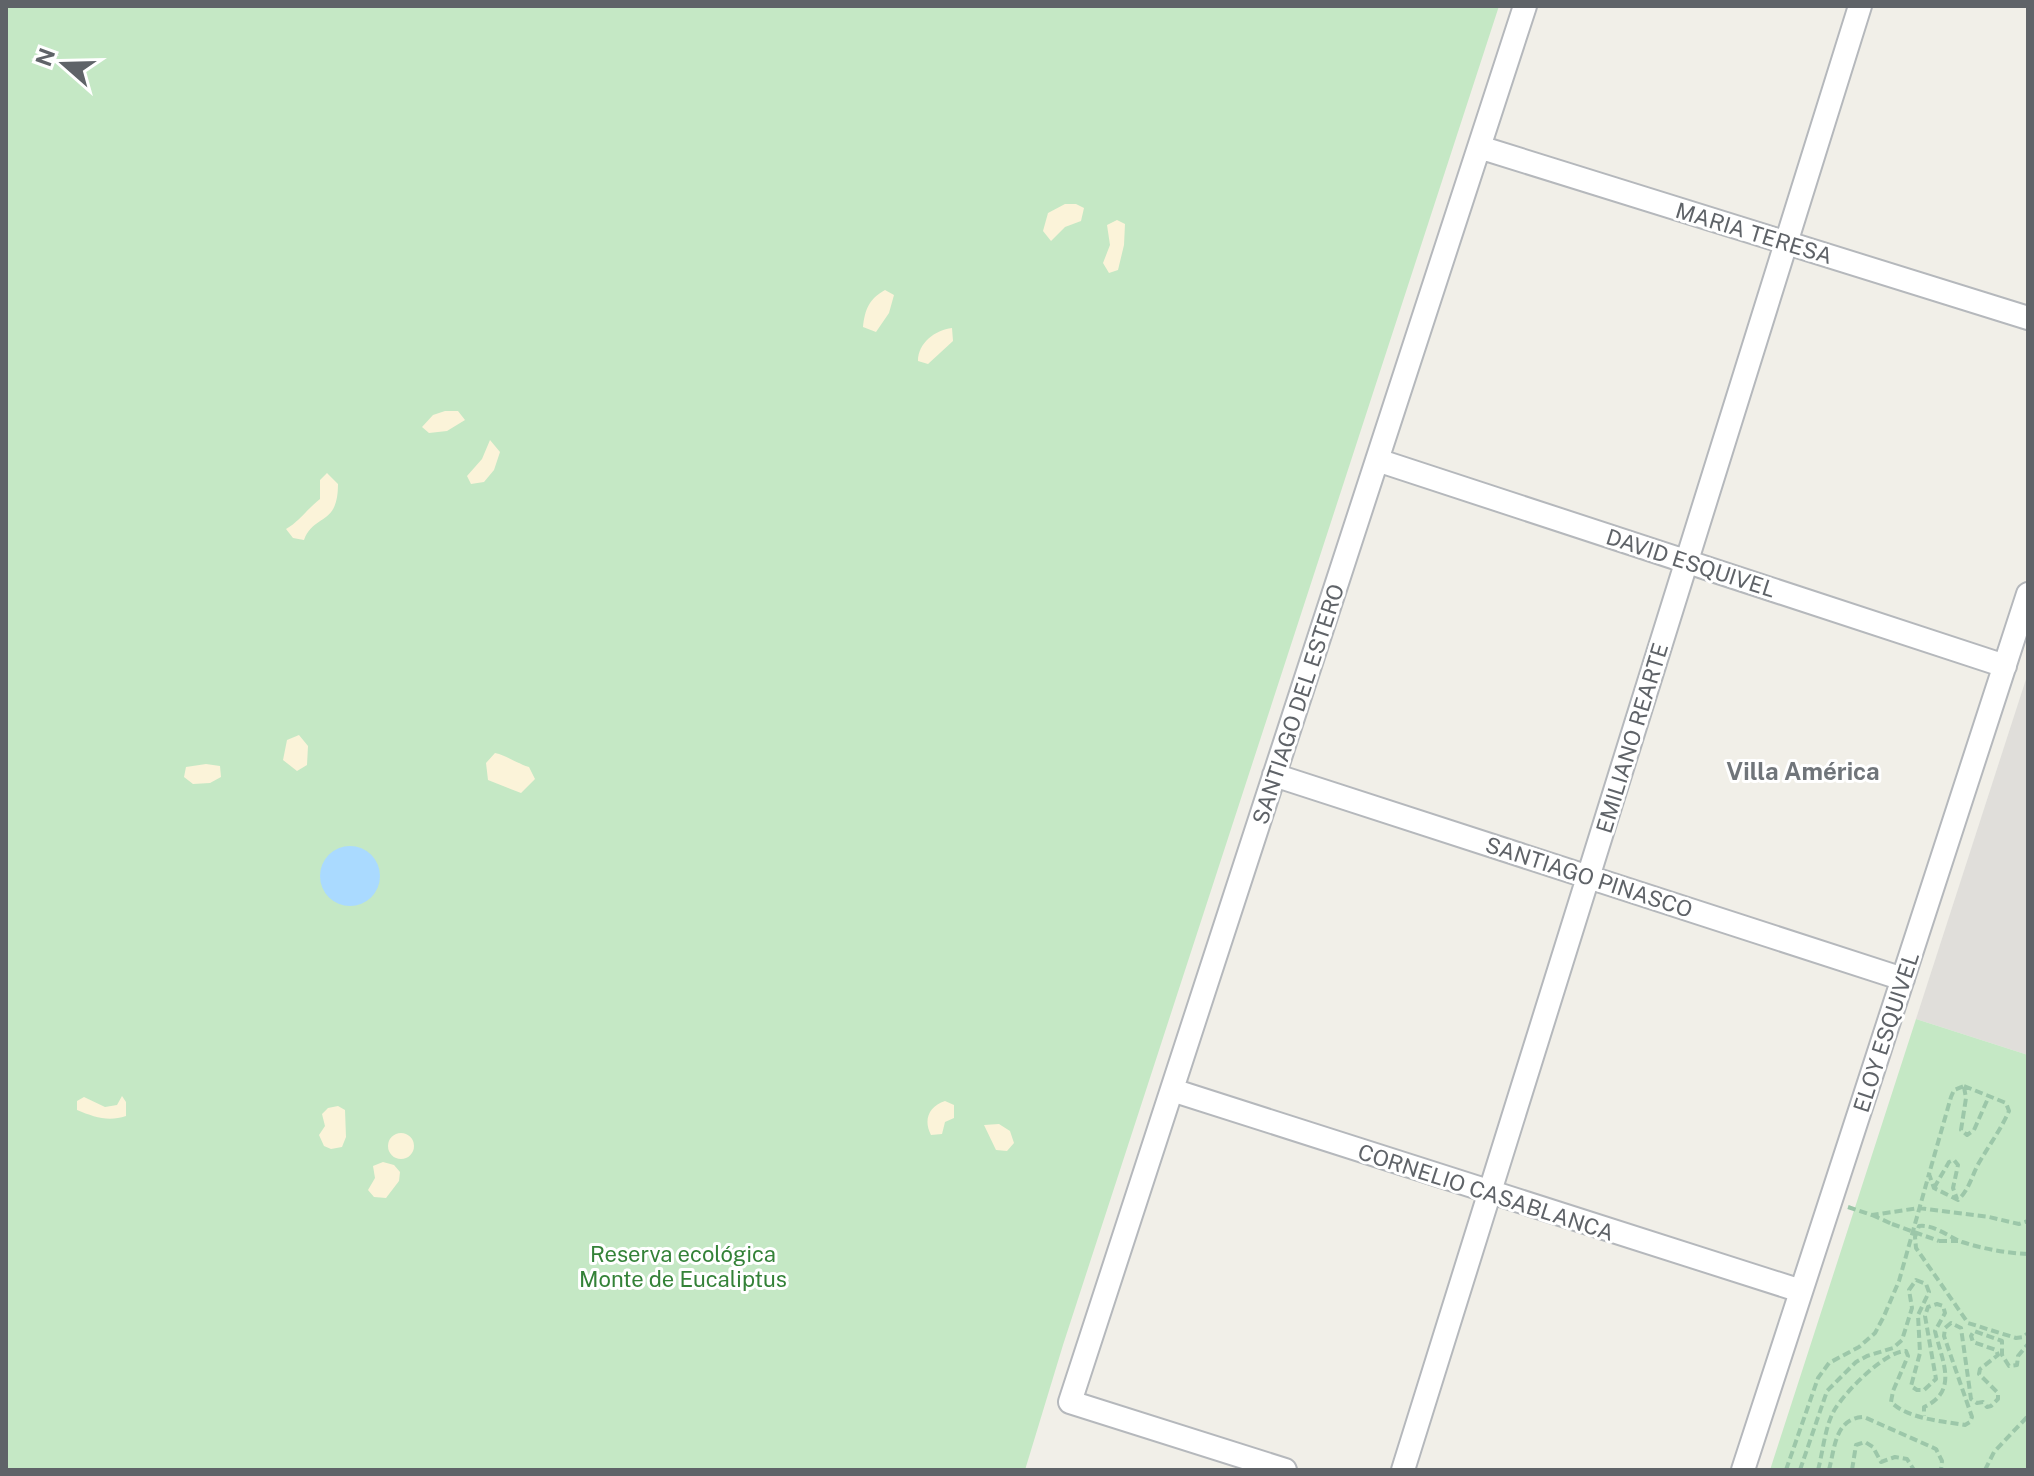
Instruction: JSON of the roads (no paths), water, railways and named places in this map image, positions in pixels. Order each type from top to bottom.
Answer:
[{"type":"street","name":"SANTIAGO DEL ESTERO","points":[[1285,1470],[1070,1402],[1525,6]]},
{"type":"street","name":"EMILIANO REARTE","points":[[1403,1470],[1860,6]]},
{"type":"street","name":"MARIA TERESA","points":[[1479,147],[2028,318]]},
{"type":"street","name":"DAVID ESQUIVEL","points":[[1377,460],[2005,666]]},
{"type":"street","name":"ELOY ESQUIVEL","points":[[1743,1470],[2028,594]]},
{"type":"street","name":"SANTIAGO PINASCO","points":[[1274,775],[1903,979]]},
{"type":"street","name":"CORNELIO CASABLANCA","points":[[1172,1090],[1801,1291]]},
{"type":"water","points":[[350,846],[361,848],[371,855],[378,865],[378,887],[371,897],[361,904],[350,906],[339,904],[329,897],[322,887],[320,876],[322,865],[329,855],[339,848]]},
{"type":"district","name":"Villa América","points":[[1803,771]]},
{"type":"park label","name":"Reserva ecológica Monte de Eucaliptus","points":[[683,1266]]}]
